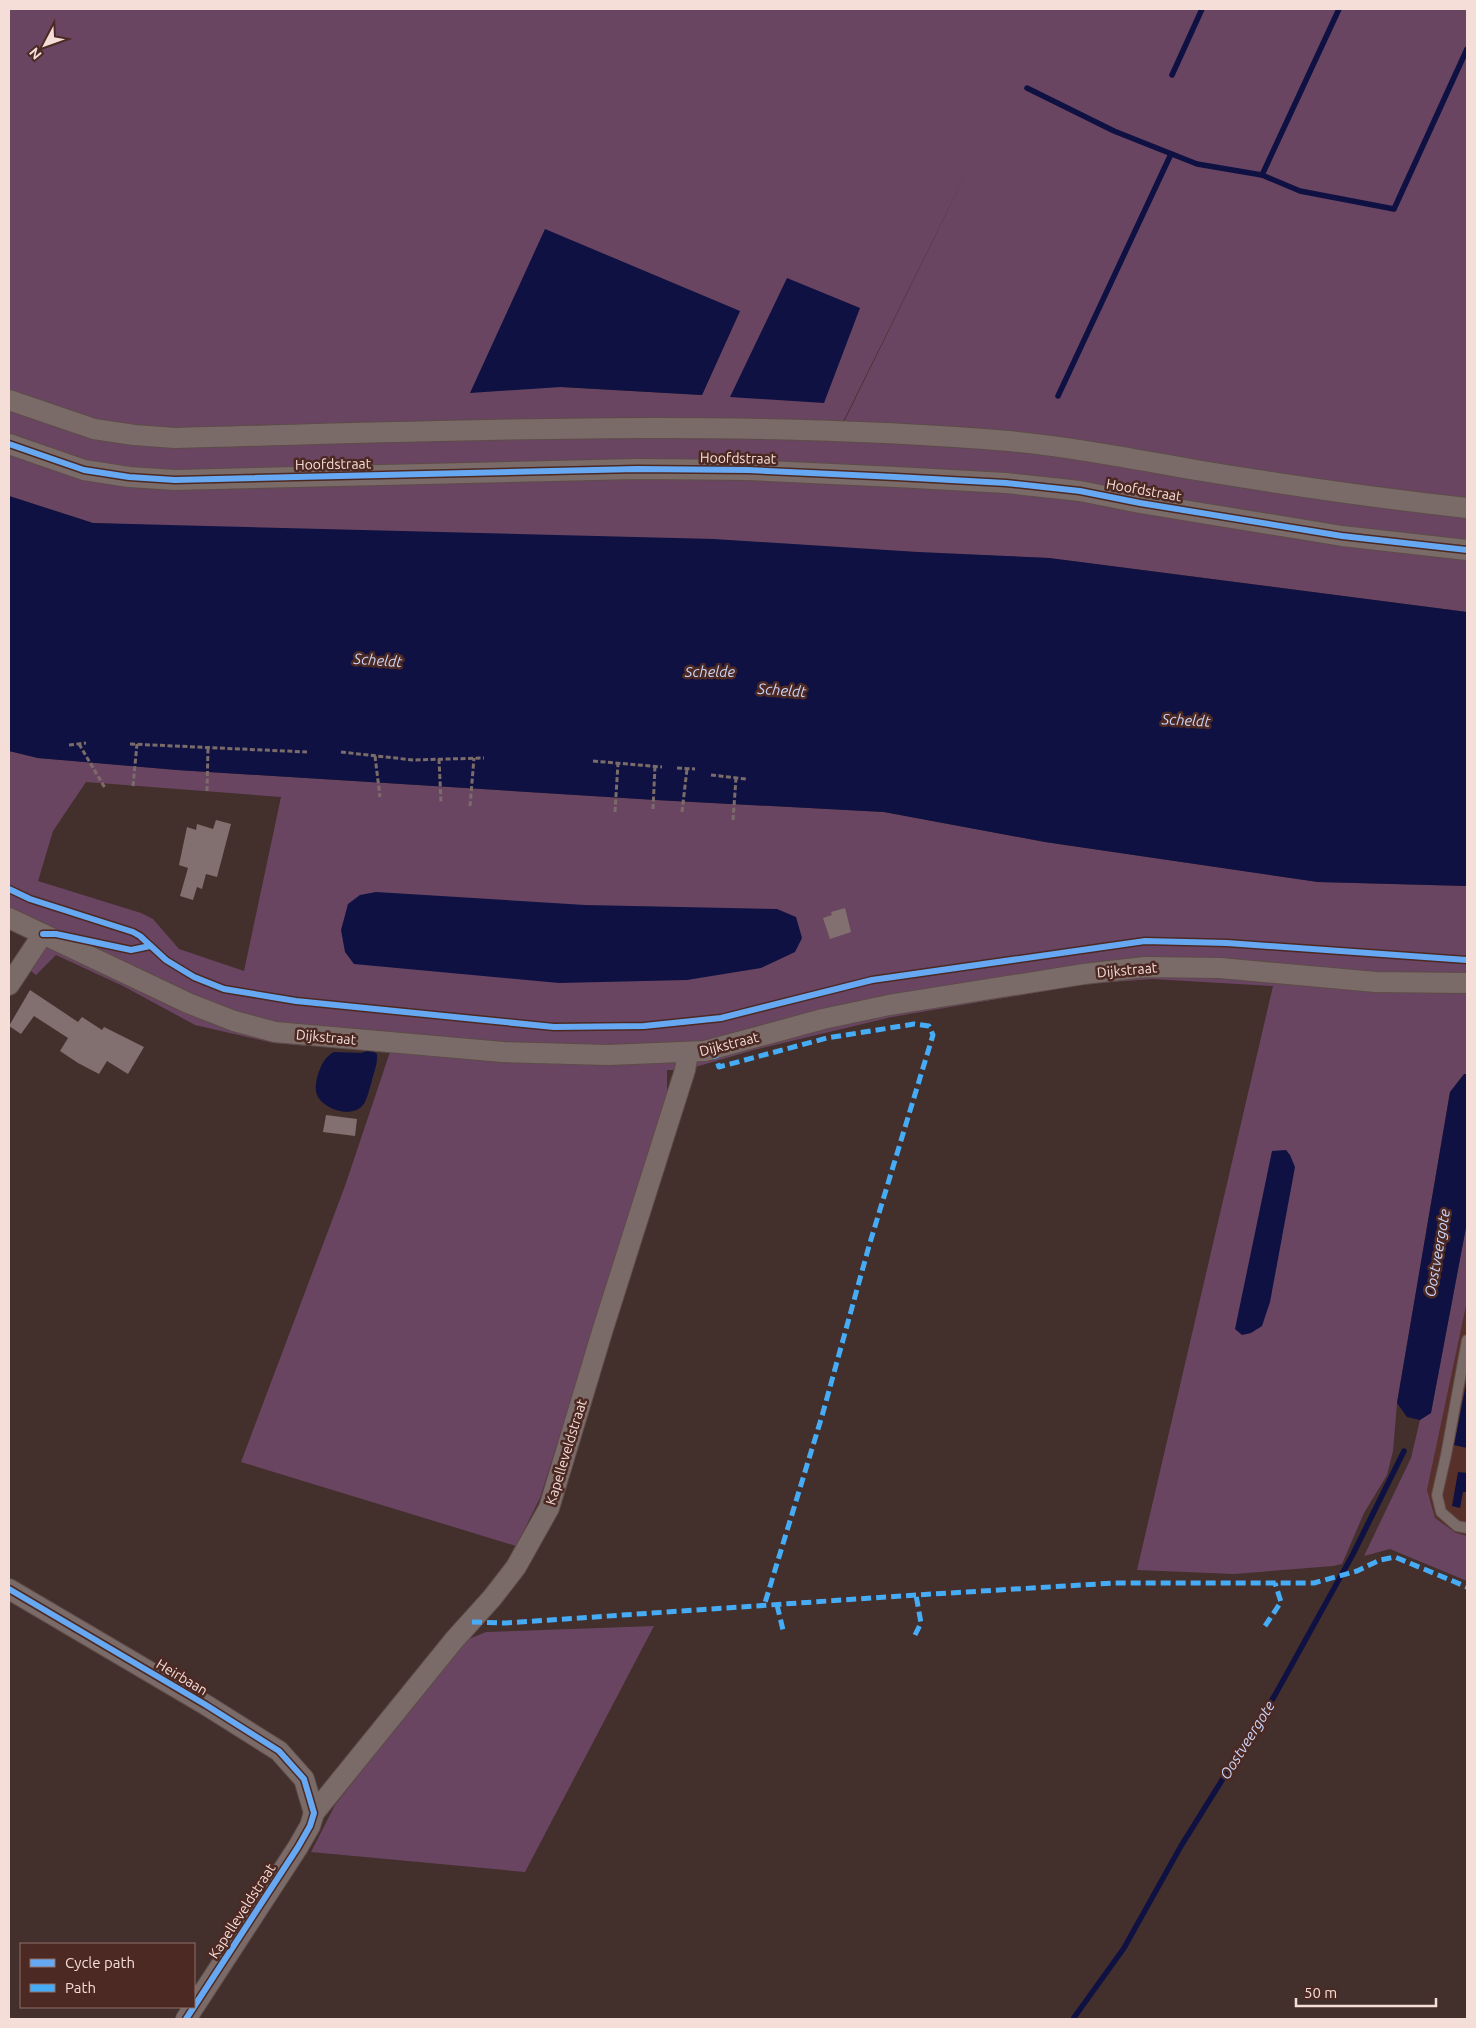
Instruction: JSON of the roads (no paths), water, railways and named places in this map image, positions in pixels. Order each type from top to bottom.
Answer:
[{"type":"street","points":[[9,400],[94,429],[134,435],[176,438],[636,427],[749,428],[1009,441],[1086,450],[1148,462],[1348,494],[1467,508]]},
{"type":"street","name":"Hoofdstraat","points":[[9,444],[84,470],[129,477],[175,480],[637,469],[758,471],[1006,483],[1080,491],[1140,503],[1342,536],[1467,550]]},
{"type":"street","name":"Dijkstraat","points":[[9,918],[211,1013],[275,1032],[503,1052],[608,1055],[705,1051],[823,1019],[890,1005],[1084,974],[1145,967],[1220,968],[1376,982],[1467,983]]},
{"type":"street","points":[[9,985],[43,934]]},
{"type":"street","name":"Kapelleveldstraat","points":[[195,2005],[298,1847],[310,1826],[314,1813],[449,1647],[498,1591],[516,1567],[549,1508],[602,1332],[685,1070],[688,1053]]},
{"type":"street","name":"Heirbaan","points":[[9,1589],[206,1705],[279,1751],[304,1779],[314,1813]]},
{"type":"street","name":"Kapelleveldstraat","points":[[186,2019],[193,2008]]},
{"type":"lane","points":[[1467,1340],[1437,1494],[1441,1512],[1457,1526],[1467,1528]]},
{"type":"water","points":[[545,229],[740,311],[702,395],[561,387],[470,393]]},
{"type":"water","points":[[787,278],[860,308],[824,403],[730,397]]},
{"type":"water","name":"Schelde","points":[[9,496],[93,523],[714,539],[1049,558],[1467,612],[1467,886],[1318,882],[1045,842],[884,812],[656,800],[177,770],[38,758],[9,751]]},
{"type":"water","points":[[376,892],[585,905],[777,909],[796,917],[802,938],[795,952],[761,968],[687,980],[559,983],[354,964],[345,952],[341,930],[348,904],[360,895]]},
{"type":"water","points":[[371,1050],[377,1054],[377,1062],[368,1095],[363,1105],[358,1109],[345,1112],[331,1108],[320,1100],[316,1092],[316,1082],[321,1066],[327,1057],[334,1052],[361,1053]]},
{"type":"water","points":[[1464,1074],[1467,1074],[1467,1222],[1431,1413],[1420,1420],[1407,1417],[1397,1403],[1450,1092]]},
{"type":"water","points":[[1286,1150],[1295,1167],[1270,1302],[1262,1326],[1251,1333],[1242,1335],[1235,1329],[1272,1151]]},
{"type":"water","points":[[1467,1379],[1467,1448],[1454,1445]]},
{"type":"water","points":[[1458,1472],[1467,1473],[1467,1492],[1463,1492],[1460,1508],[1452,1506]]},
{"type":"waterway","points":[[1172,75],[1202,9]]},
{"type":"waterway","points":[[1339,9],[1262,175],[1300,191],[1394,209],[1467,49]]},
{"type":"waterway","points":[[1027,88],[1114,131],[1197,164],[1262,175]]},
{"type":"waterway","points":[[1058,396],[1171,154]]},
{"type":"waterway","name":"Oostveergote","points":[[1073,2019],[1124,1948],[1181,1846],[1275,1695],[1353,1554],[1404,1451]]},
{"type":"water label","name":"Scheldt","points":[[378,660]]},
{"type":"water label","name":"Scheldt","points":[[782,690]]},
{"type":"water label","name":"Scheldt","points":[[1186,720]]}]
